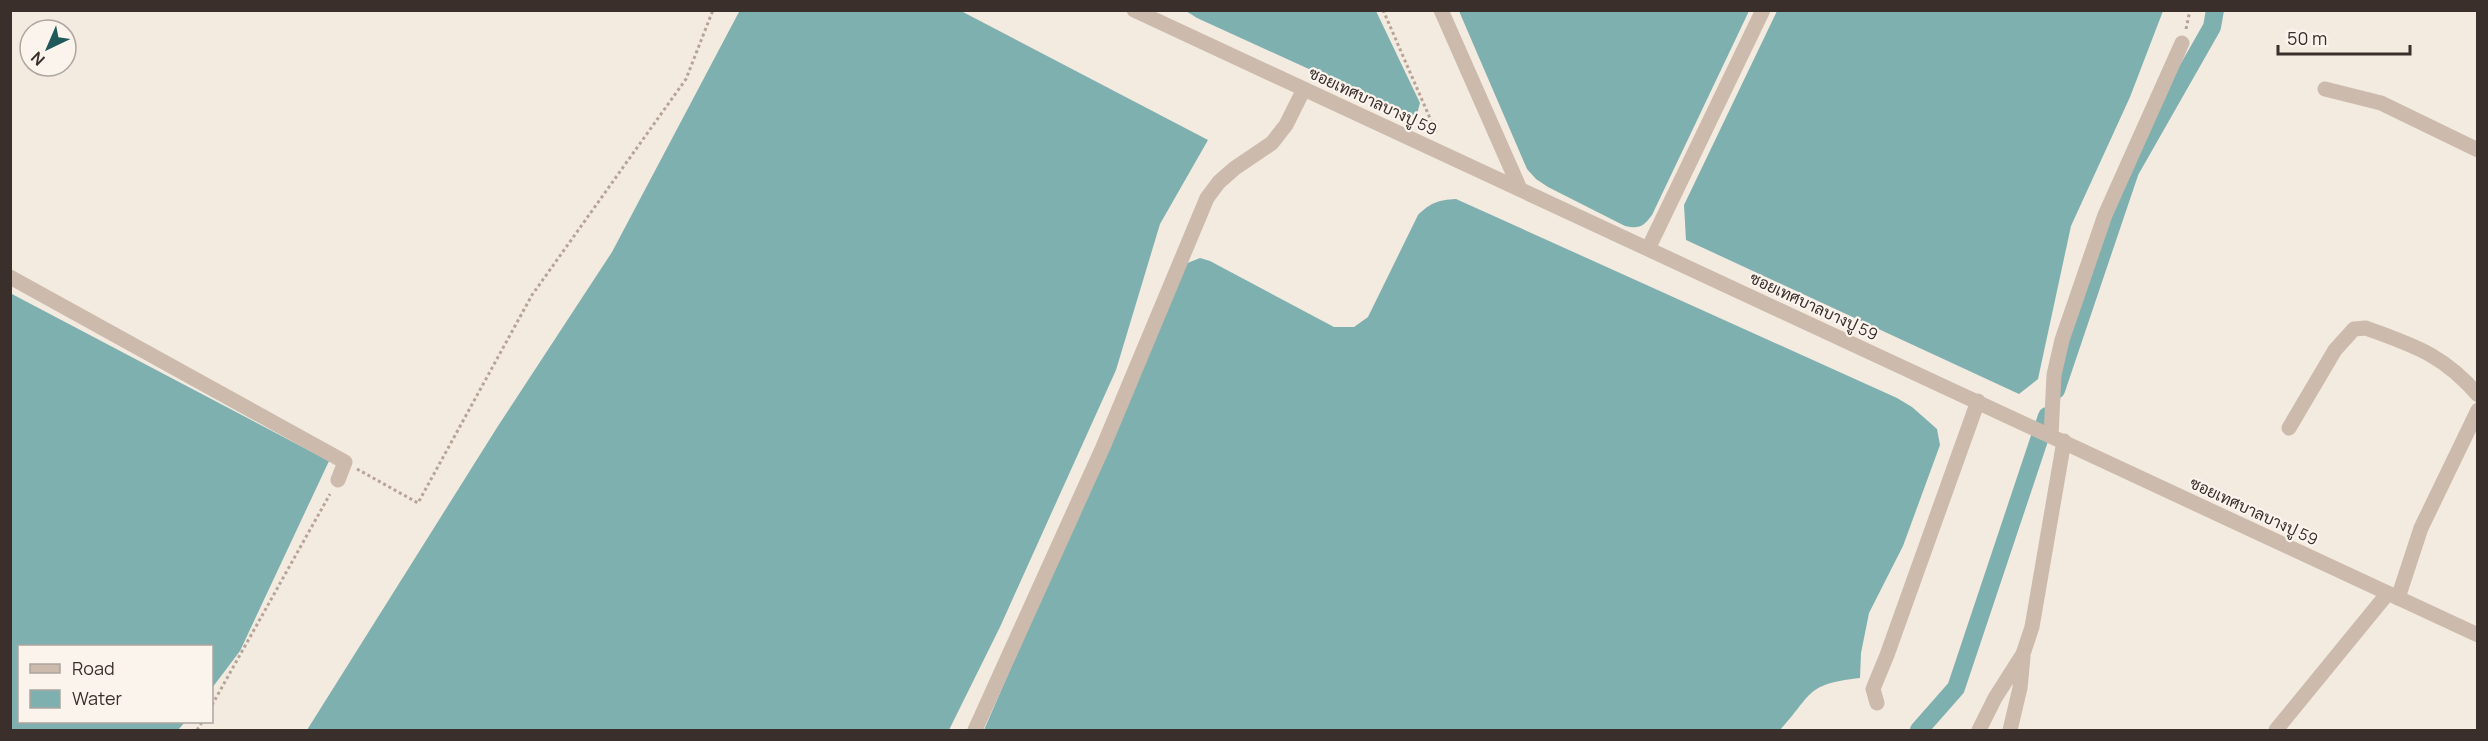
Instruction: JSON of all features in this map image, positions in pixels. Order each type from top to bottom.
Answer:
[{"type":"street","name":"ซอยเทศบาลบางปู 59","points":[[1134,10],[2478,635]]},
{"type":"street","points":[[1441,10],[1520,189]]},
{"type":"street","points":[[1648,249],[1764,10]]},
{"type":"street","points":[[2010,730],[2018,698],[2023,654],[2032,627],[2058,438],[2054,375],[2066,329],[2104,215],[2182,43]]},
{"type":"street","points":[[975,730],[1102,447],[1207,198],[1219,182],[1235,168],[1272,143],[1286,125],[1304,89]]},
{"type":"street","points":[[2325,89],[2381,103],[2478,150]]},
{"type":"street","points":[[10,277],[345,462],[338,480]]},
{"type":"street","points":[[2289,428],[2335,350],[2354,329],[2366,328],[2438,357],[2478,395]]},
{"type":"street","points":[[1877,703],[1873,689],[1978,401]]},
{"type":"street","points":[[2276,730],[2393,596],[2421,528],[2478,410]]},
{"type":"street","points":[[1980,730],[1995,698],[2023,654]]},
{"type":"path","points":[[345,462],[418,503],[532,295],[686,79],[713,10]]},
{"type":"path","points":[[1383,10],[1435,126],[1441,153]]},
{"type":"path","points":[[213,703],[338,480]]},
{"type":"water","points":[[740,10],[961,11],[1208,140],[1160,224],[1116,370],[1000,627],[949,730],[307,730],[498,426],[612,252]]},
{"type":"water","points":[[1186,11],[1376,11],[1420,103],[1416,118],[1197,18]]},
{"type":"water","points":[[1459,11],[1749,11],[1652,215],[1643,225],[1634,227],[1625,226],[1548,187],[1527,169]]},
{"type":"water","points":[[1777,11],[2163,11],[2130,97],[2071,226],[2038,379],[2019,394],[1686,240],[1684,205]]},
{"type":"water","points":[[1456,199],[1897,398],[1912,407],[1937,429],[1940,445],[1903,546],[1869,613],[1861,653],[1860,678],[1842,680],[1819,688],[1805,699],[1780,730],[984,730],[1185,264],[1200,258],[1210,261],[1334,327],[1354,327],[1368,317],[1418,215],[1435,203]]},
{"type":"water","points":[[10,293],[329,461],[240,651],[213,687],[213,645],[18,645],[18,723],[184,723],[178,730],[11,730]]},
{"type":"waterway","points":[[2056,390],[2130,171],[2212,27],[2215,10]]},
{"type":"waterway","points":[[1919,730],[1956,688],[2047,416]]}]
